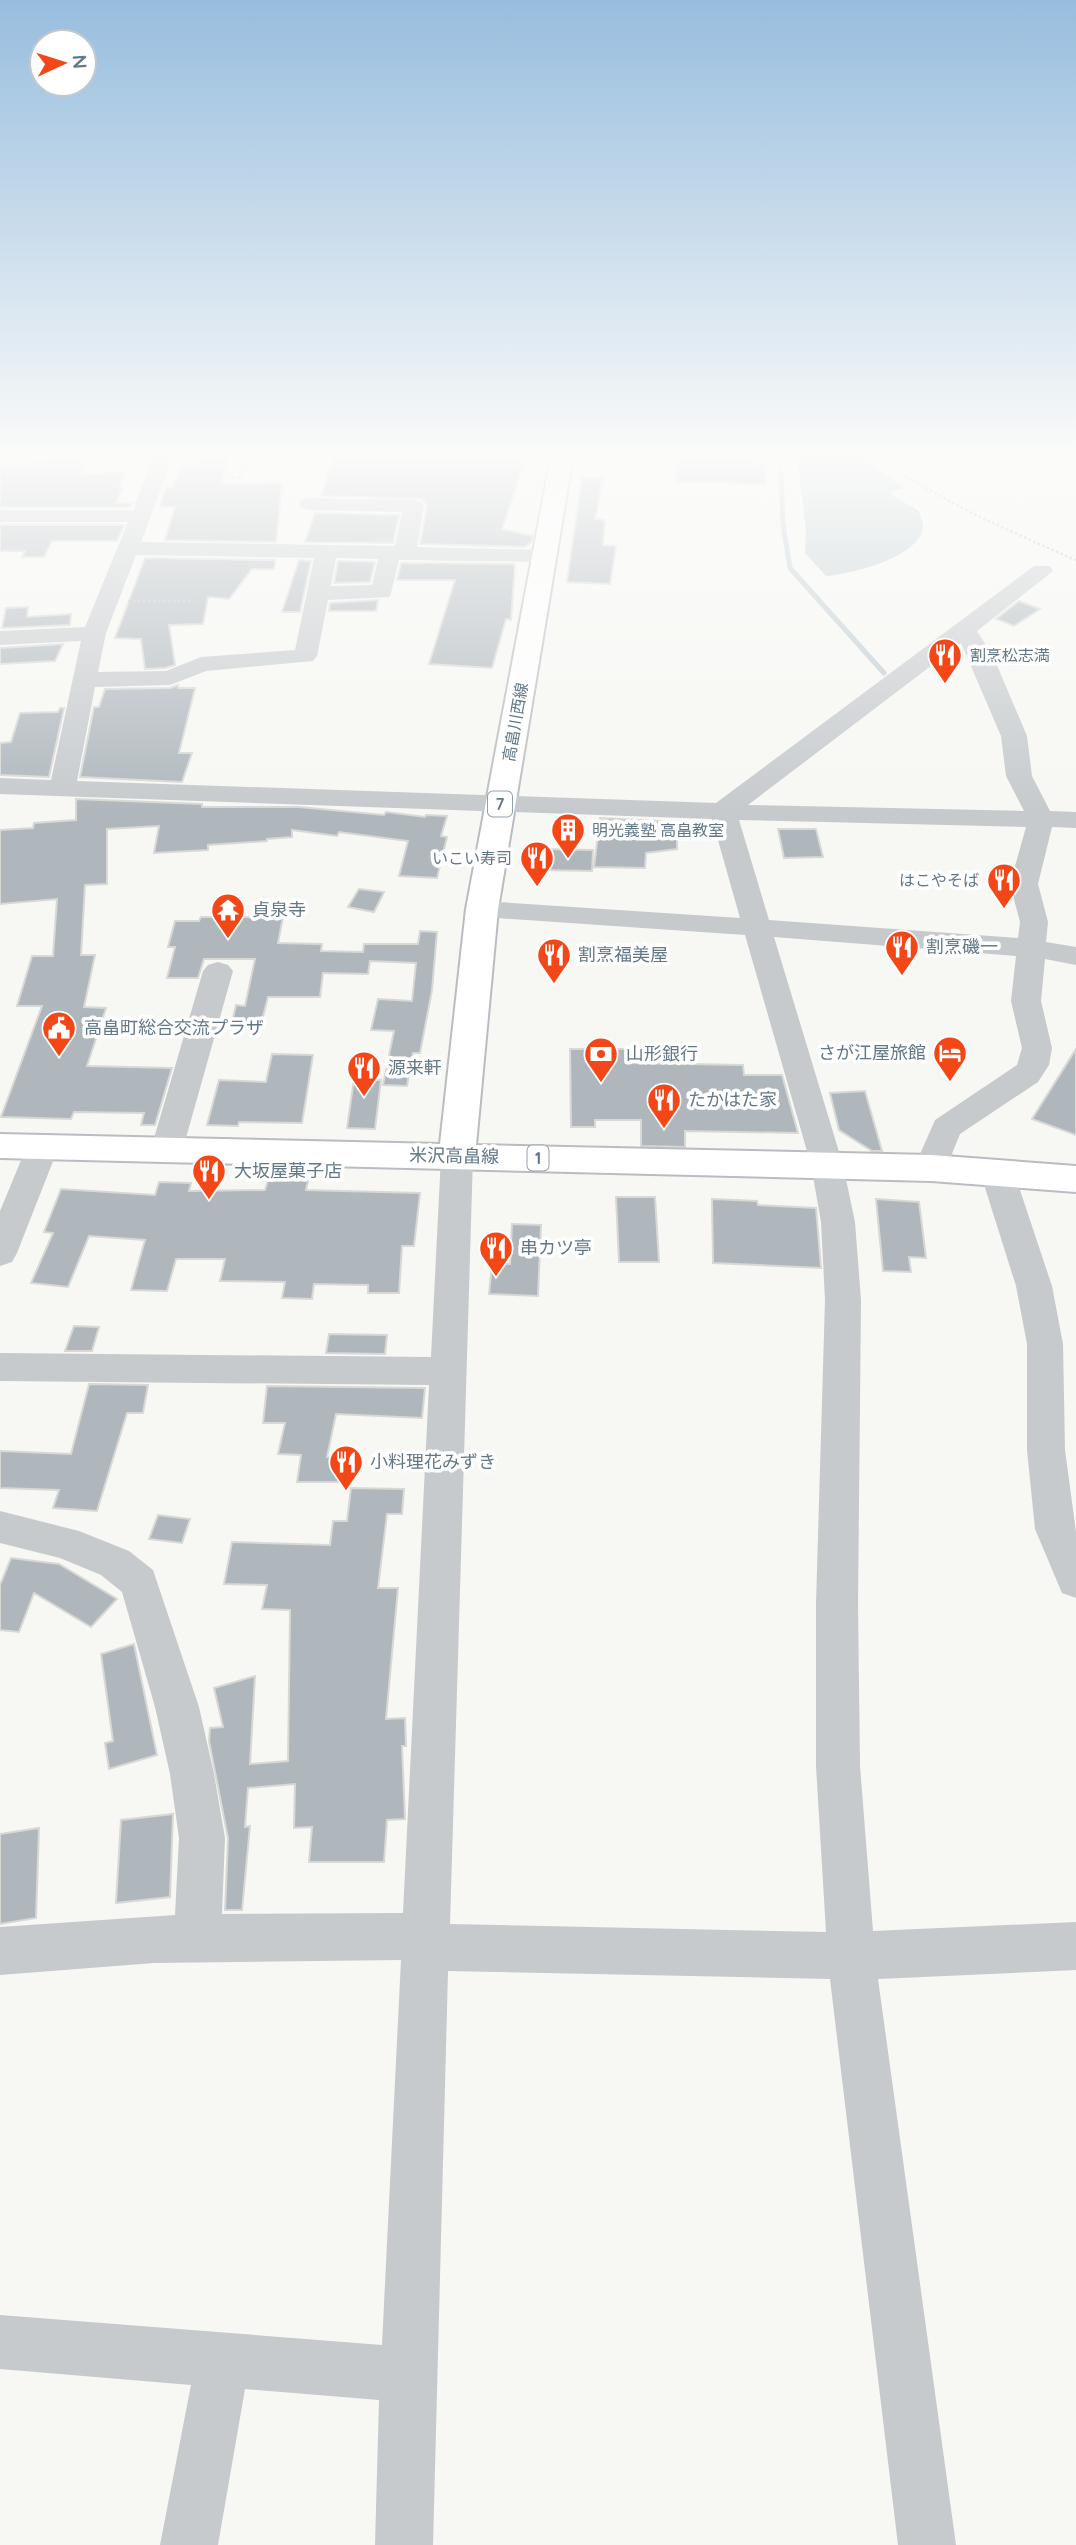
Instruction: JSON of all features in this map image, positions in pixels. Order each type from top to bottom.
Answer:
[{"type":"main road","name":"高畠川西線","points":[[457,1156],[482,909],[543,575]]},
{"type":"main road","name":"米沢高畠線","points":[[0,1146],[931,1168],[1076,1179]]},
{"type":"street","points":[[62,789],[94,633],[117,575]]},
{"type":"street","points":[[83,680],[170,678],[201,664],[305,656],[322,575]]},
{"type":"street","points":[[319,593],[382,592],[388,575]]},
{"type":"street","points":[[723,811],[1037,575]]},
{"type":"street","points":[[931,1168],[946,1128],[1027,1075],[1034,1065],[1037,1048],[1026,1001],[1034,922],[1024,884],[1041,819],[1019,776],[1014,736],[981,656],[964,628]]},
{"type":"street","points":[[0,638],[94,633]]},
{"type":"street","points":[[0,786],[500,804],[1076,820]]},
{"type":"street","points":[[1041,819],[1071,812],[1076,808]]},
{"type":"street","points":[[723,811],[827,1165],[838,1222],[843,1300],[837,1604],[838,1766],[851,1956],[927,2545]]},
{"type":"street","points":[[482,909],[1031,948],[1076,956]]},
{"type":"street","points":[[166,1152],[218,971]]},
{"type":"street","points":[[0,1252],[43,1146]]},
{"type":"street","points":[[404,2545],[408,2375],[457,1156]]},
{"type":"street","points":[[998,1175],[1034,1286],[1045,1344],[1046,1450],[1055,1529],[1076,1581]]},
{"type":"street","points":[[0,1367],[448,1371]]},
{"type":"street","points":[[0,1527],[65,1543],[115,1563],[139,1582],[177,1707],[192,1773],[202,1838],[198,1938]]},
{"type":"street","points":[[0,1951],[59,1944],[198,1938],[411,1936],[443,1947],[851,1956],[1076,1946]]},
{"type":"street","points":[[0,2342],[408,2375]]},
{"type":"street","points":[[189,2545],[223,2360]]},
{"type":"path","points":[[107,601],[191,601]]},
{"type":"building","points":[[139,575],[248,575],[229,599],[208,597],[203,624],[169,625],[175,665],[145,669],[141,639],[115,638]]},
{"type":"building","points":[[294,575],[308,575],[300,612],[282,612]]},
{"type":"building","points":[[335,575],[372,575],[370,582],[334,583]]},
{"type":"building","points":[[398,575],[514,575],[511,620],[506,619],[492,668],[429,664],[455,580],[397,580]]},
{"type":"building","points":[[568,575],[611,575],[610,584],[567,582]]},
{"type":"building","points":[[378,600],[376,611],[329,611],[330,603]]},
{"type":"building","points":[[1019,601],[1040,609],[1014,626],[996,619]]},
{"type":"building","points":[[28,607],[27,617],[71,614],[70,625],[2,628],[6,608]]},
{"type":"building","points":[[63,644],[55,661],[0,664],[0,648]]},
{"type":"building","points":[[178,685],[178,688],[195,688],[179,753],[192,753],[182,782],[80,777],[94,707],[99,707],[105,689],[170,688]]},
{"type":"building","points":[[60,708],[64,708],[49,777],[0,775],[0,743],[11,742],[20,713],[58,712]]},
{"type":"building","points":[[76,799],[202,804],[202,807],[299,807],[384,815],[386,812],[425,817],[447,816],[441,836],[447,837],[437,878],[399,876],[408,841],[339,832],[337,836],[292,830],[292,837],[208,845],[208,850],[154,853],[159,826],[107,829],[107,884],[85,885],[81,955],[95,955],[84,1007],[106,1008],[87,1066],[172,1068],[155,1125],[141,1125],[144,1113],[74,1112],[71,1119],[1,1117],[42,1006],[17,1006],[32,956],[53,956],[57,899],[0,904],[0,830],[33,828],[34,823],[76,820]]},
{"type":"building","points":[[600,818],[677,822],[677,849],[646,853],[645,868],[594,867]]},
{"type":"building","points":[[778,829],[816,829],[823,857],[784,858]]},
{"type":"building","name":"明光義塾 高畠教室","points":[[543,849],[593,850],[592,871],[542,870]]},
{"type":"building","points":[[359,889],[384,892],[374,912],[348,907]]},
{"type":"building","points":[[201,917],[283,917],[278,943],[322,944],[321,951],[363,952],[364,944],[418,944],[420,931],[437,932],[432,990],[420,1053],[413,1053],[407,1086],[383,1085],[394,1031],[371,1030],[378,999],[412,1001],[416,963],[370,961],[368,974],[323,973],[320,997],[268,997],[260,1028],[231,1027],[236,1005],[245,1006],[255,959],[204,959],[198,978],[167,978],[175,947],[168,947],[175,921],[199,921]]},
{"type":"building","points":[[570,1049],[629,1049],[630,1063],[743,1065],[744,1075],[782,1075],[798,1133],[685,1131],[685,1147],[641,1146],[641,1120],[595,1120],[595,1127],[571,1127]]},
{"type":"building","points":[[1076,1049],[1076,1135],[1032,1119]]},
{"type":"building","points":[[272,1054],[313,1055],[302,1123],[239,1122],[238,1126],[207,1125],[219,1080],[266,1082]]},
{"type":"building","points":[[354,1079],[381,1080],[375,1129],[347,1128]]},
{"type":"building","points":[[865,1091],[882,1151],[872,1151],[839,1130],[830,1093]]},
{"type":"building","points":[[268,1180],[308,1181],[306,1190],[420,1193],[414,1246],[402,1246],[399,1293],[368,1293],[368,1285],[314,1284],[312,1299],[282,1298],[285,1282],[220,1281],[225,1259],[176,1259],[167,1291],[131,1290],[145,1240],[89,1236],[68,1287],[31,1283],[53,1233],[44,1232],[61,1189],[155,1195],[159,1182],[191,1183],[189,1191],[265,1190]]},
{"type":"building","points":[[616,1197],[655,1197],[659,1262],[619,1262]]},
{"type":"building","points":[[712,1199],[816,1208],[821,1268],[713,1263]]},
{"type":"building","points":[[876,1199],[919,1202],[926,1258],[909,1257],[911,1272],[883,1271]]},
{"type":"building","points":[[512,1224],[541,1225],[538,1296],[489,1294],[492,1263],[510,1264]]},
{"type":"building","points":[[74,1326],[99,1327],[92,1351],[65,1351]]},
{"type":"building","points":[[329,1334],[387,1335],[385,1354],[326,1353]]},
{"type":"building","points":[[89,1384],[148,1385],[143,1413],[127,1413],[97,1511],[53,1508],[59,1490],[0,1488],[0,1451],[71,1454]]},
{"type":"building","points":[[267,1386],[425,1388],[422,1418],[336,1414],[327,1457],[350,1458],[347,1482],[297,1482],[301,1455],[278,1454],[285,1423],[263,1423]]},
{"type":"building","points":[[351,1488],[404,1489],[402,1514],[387,1514],[378,1588],[398,1588],[386,1719],[405,1718],[406,1746],[402,1746],[405,1819],[387,1820],[384,1862],[309,1862],[312,1827],[294,1828],[295,1784],[248,1788],[245,1827],[250,1826],[242,1910],[225,1910],[228,1838],[209,1741],[210,1728],[223,1727],[214,1688],[255,1676],[250,1764],[288,1761],[290,1610],[262,1609],[267,1585],[224,1584],[232,1542],[330,1545],[333,1521],[347,1521]]},
{"type":"building","points":[[158,1515],[190,1519],[182,1543],[149,1539]]},
{"type":"building","points":[[11,1558],[59,1564],[117,1599],[91,1627],[34,1593],[19,1632],[0,1630],[0,1585]]},
{"type":"building","points":[[134,1644],[157,1755],[109,1769],[105,1743],[113,1741],[101,1654]]},
{"type":"building","points":[[173,1814],[170,1897],[116,1903],[121,1820]]},
{"type":"building","points":[[39,1828],[36,1918],[0,1924],[0,1834]]},
{"type":"waterway","points":[[796,575],[884,673]]},
{"type":"place","name":"割烹松志満","points":[[945,685]]},
{"type":"place","name":"明光義塾 高畠教室","points":[[568,860]]},
{"type":"place","name":"いこい寿司","points":[[537,888]]},
{"type":"place","name":"はこやそば","points":[[1004,910]]},
{"type":"place","name":"貞泉寺","points":[[228,940]]},
{"type":"place","name":"割烹磯一","points":[[902,977]]},
{"type":"place","name":"割烹福美屋","points":[[554,985]]},
{"type":"place","name":"高畠町総合交流プラザ","points":[[59,1058]]},
{"type":"place","name":"さが江屋旅館","points":[[950,1083]]},
{"type":"place","name":"山形銀行","points":[[601,1084]]},
{"type":"place","name":"源来軒","points":[[364,1098]]},
{"type":"place","name":"たかはた家","points":[[664,1130]]},
{"type":"place","name":"大坂屋菓子店","points":[[209,1201]]},
{"type":"place","name":"串カツ亭","points":[[496,1278]]},
{"type":"place","name":"小料理花みずき","points":[[346,1492]]}]
